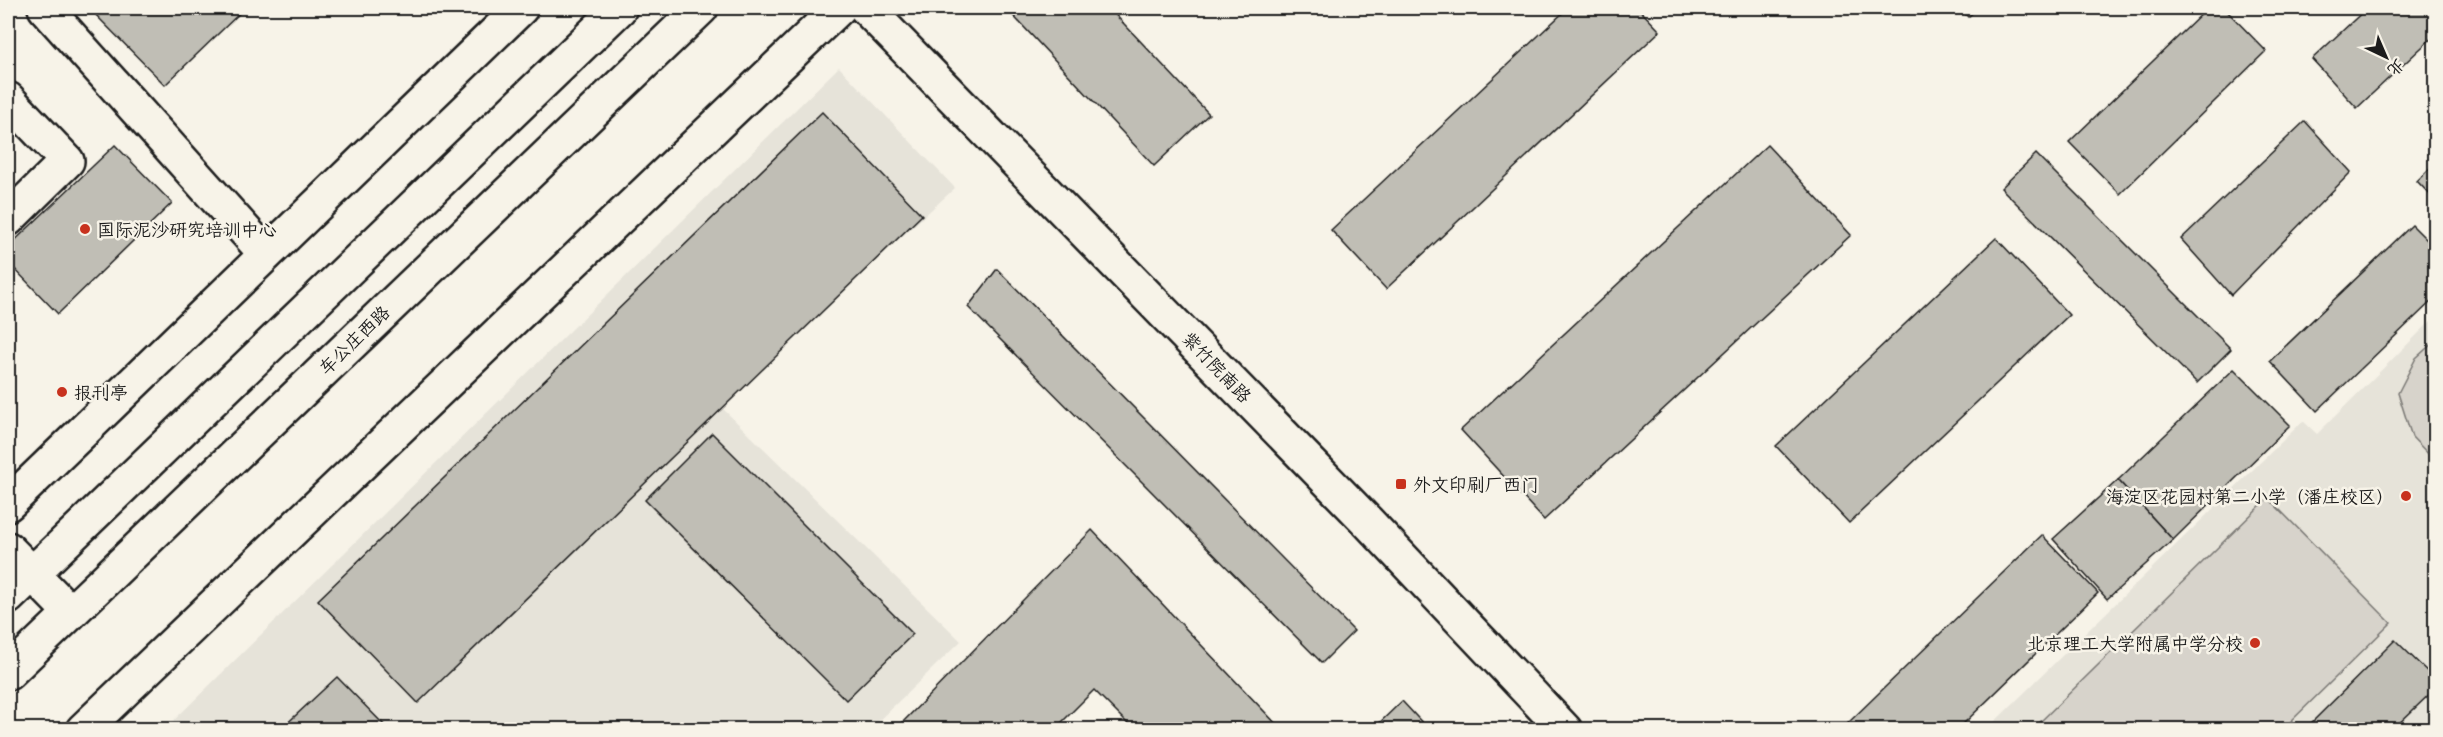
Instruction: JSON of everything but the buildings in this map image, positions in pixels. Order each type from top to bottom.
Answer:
[{"type":"street","points":[[45,8],[266,254]]},
{"type":"street","points":[[8,504],[521,8]]},
{"type":"street","points":[[8,597],[620,8]]},
{"type":"street","name":"车公庄西路","points":[[8,673],[701,8]]},
{"type":"street","points":[[83,729],[839,8]]},
{"type":"street","name":"紫竹院南路","points":[[866,8],[1368,522],[1565,729]]},
{"type":"street","points":[[8,99],[67,161],[8,219]]},
{"type":"street","points":[[8,549],[70,612]]},
{"type":"shaded area","points":[[839,67],[955,188],[718,404],[961,641],[870,729],[164,730]]},
{"type":"shaded area","name":"北京理工大学附属中学分校","points":[[2435,317],[2435,729],[1986,730],[2303,421],[2317,434]]},
{"type":"shaded area","points":[[2435,341],[2435,461],[2412,437],[2398,393],[2416,358]]},
{"type":"shaded area","points":[[2268,498],[2391,623],[2283,729],[2033,729]]},
{"type":"place","name":"国际泥沙研究培训中心","points":[[85,229]]},
{"type":"place","name":"报刊亭","points":[[62,392]]},
{"type":"place","name":"外文印刷厂西门","points":[[1401,484]]},
{"type":"place","name":"海淀区花园村第二小学（潘庄校区）","points":[[2406,496]]},
{"type":"place","name":"北京理工大学附属中学分校","points":[[2255,643]]}]
